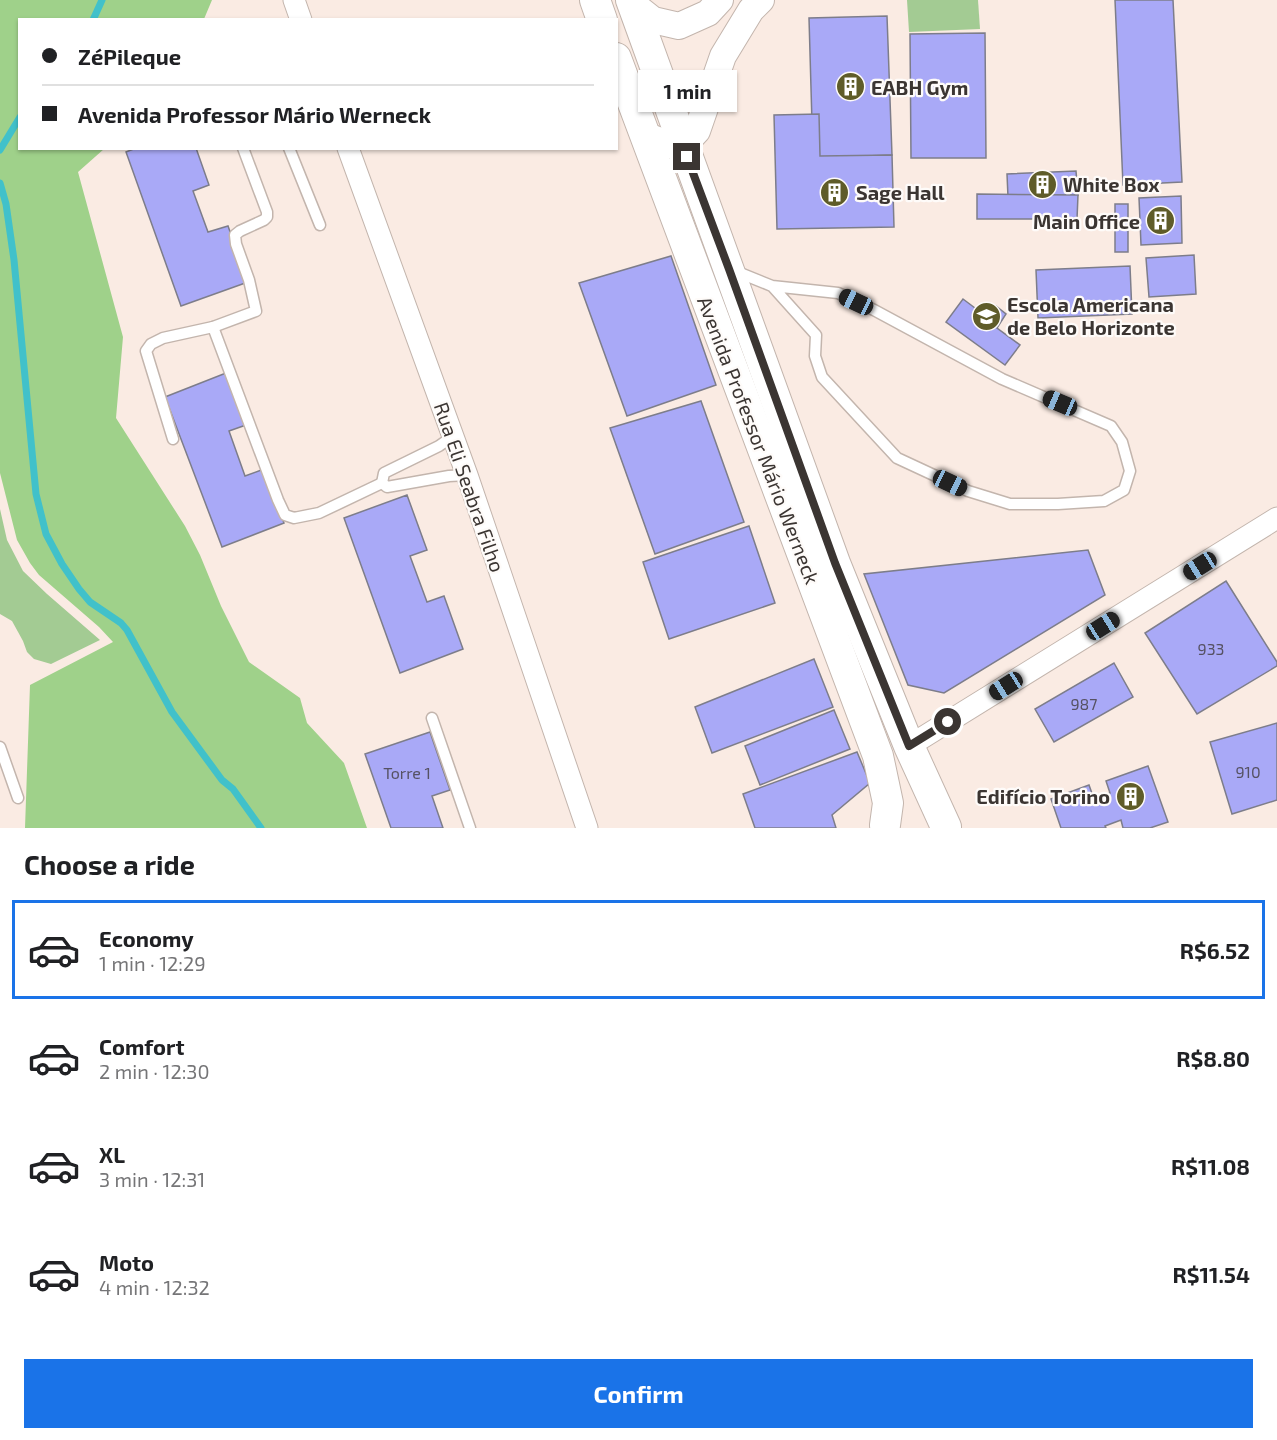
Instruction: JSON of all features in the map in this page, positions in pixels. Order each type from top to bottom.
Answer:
[{"type":"main road","points":[[595,0],[601,18]]},
{"type":"main road","name":"Avenida Professor Mário Werneck","points":[[632,2],[835,563],[909,746],[946,828]]},
{"type":"main road","name":"Avenida Professor Mário Werneck","points":[[618,63],[878,756],[888,802],[884,826]]},
{"type":"main road","points":[[884,826],[898,813],[916,809],[933,814],[946,828]]},
{"type":"street","points":[[294,0],[300,18]]},
{"type":"street","points":[[632,2],[653,20],[680,26],[708,13],[720,0]]},
{"type":"street","points":[[644,135],[674,146],[683,146],[696,131],[723,56],[752,10],[761,0]]},
{"type":"street","name":"Rua Eli Seabra Filho","points":[[349,150],[467,475],[587,828]]},
{"type":"street","points":[[909,746],[1277,518]]},
{"type":"lane","points":[[173,439],[146,351],[151,344],[163,338],[213,327],[256,311],[235,235],[264,220],[267,212],[244,150]]},
{"type":"lane","points":[[290,150],[320,225]]},
{"type":"lane","points":[[729,269],[772,286],[838,293],[1002,379],[1111,426],[1122,442],[1130,471],[1124,490],[1104,501],[1010,504],[968,491],[897,458],[822,377],[815,356],[816,335],[772,286]]},
{"type":"lane","points":[[213,327],[285,515],[294,518],[319,513],[382,483]]},
{"type":"lane","points":[[382,483],[384,473],[439,447],[453,436]]},
{"type":"lane","points":[[382,483],[387,488],[449,476],[467,475]]},
{"type":"lane","points":[[432,718],[470,828]]},
{"type":"lane","points":[[0,747],[18,798]]},
{"type":"green space","points":[[0,0],[212,0],[204,18],[18,18],[18,150],[103,150],[78,172],[123,337],[116,418],[185,526],[249,662],[300,698],[307,723],[344,763],[367,828],[25,828],[30,685],[113,642],[39,575],[30,563],[17,540],[0,473]]},
{"type":"green space","points":[[907,0],[978,0],[980,29],[909,32]]},
{"type":"green space","points":[[0,509],[7,540],[23,571],[100,640],[51,664],[34,659],[27,652],[12,621],[0,614]]},
{"type":"building","points":[[1115,0],[1173,0],[1182,182],[1123,185]]},
{"type":"building","name":"EABH Gym","points":[[887,16],[892,155],[813,158],[809,18]]},
{"type":"building","points":[[985,33],[986,158],[911,158],[910,34]]},
{"type":"building","name":"Sage Hall","points":[[819,114],[820,156],[892,155],[894,227],[777,229],[774,115]]},
{"type":"building","points":[[131,150],[197,150],[209,185],[193,191],[208,232],[228,226],[248,282],[181,306],[126,152]]},
{"type":"building","name":"White Box","points":[[1076,171],[1078,195],[1008,197],[1007,174]]},
{"type":"building","points":[[977,194],[1078,195],[1077,219],[977,219]]},
{"type":"building","name":"Main Office","points":[[1181,196],[1182,243],[1141,245],[1139,198]]},
{"type":"building","points":[[1115,204],[1128,204],[1128,252],[1115,252]]},
{"type":"building","points":[[1194,255],[1196,294],[1149,297],[1146,258]]},
{"type":"building","points":[[671,256],[716,385],[627,416],[579,283]]},
{"type":"building","points":[[1130,266],[1132,314],[1038,318],[1036,270]]},
{"type":"building","points":[[963,299],[987,317],[996,306],[1006,314],[997,328],[1020,345],[1005,365],[946,322]]},
{"type":"building","points":[[226,373],[246,425],[229,431],[245,476],[264,469],[284,523],[222,547],[165,397]]},
{"type":"building","points":[[701,401],[744,522],[655,554],[610,428]]},
{"type":"building","points":[[407,495],[427,550],[410,556],[427,602],[444,596],[463,649],[400,673],[344,518]]},
{"type":"building","points":[[749,526],[775,603],[669,639],[643,562]]},
{"type":"building","points":[[1088,550],[1105,595],[944,693],[908,685],[864,574]]},
{"type":"building","points":[[1226,581],[1277,662],[1277,666],[1197,714],[1145,633]]},
{"type":"building","points":[[814,659],[833,707],[712,753],[695,707]]},
{"type":"building","points":[[1114,663],[1133,697],[1054,742],[1035,709]]},
{"type":"building","points":[[834,710],[850,749],[760,785],[745,746]]},
{"type":"building","points":[[1277,723],[1277,800],[1232,814],[1210,742]]},
{"type":"building","points":[[430,732],[450,790],[432,796],[443,828],[391,828],[365,754]]},
{"type":"building","points":[[857,752],[870,783],[832,815],[836,828],[755,828],[743,794]]},
{"type":"building","name":"Edifício Torino","points":[[1148,766],[1168,822],[1150,828],[1123,828],[1121,820],[1105,826],[1106,828],[1061,828],[1051,799],[1089,785],[1094,799],[1110,793],[1106,781]]},
{"type":"waterway","points":[[94,18],[102,0]]},
{"type":"waterway","points":[[0,150],[18,120]]},
{"type":"waterway","points":[[0,183],[6,204],[14,260],[36,494],[46,534],[79,589],[90,602],[121,623],[127,630],[172,712],[261,828]]},
{"type":"place","name":"EABH Gym","points":[[850,87]]},
{"type":"place","name":"White Box","points":[[1042,184]]},
{"type":"place","name":"Sage Hall","points":[[835,192]]},
{"type":"place","name":"Main Office","points":[[1161,221]]},
{"type":"place","name":"Escola Americana de Belo Horizonte","points":[[986,316]]},
{"type":"place","name":"Edifício Torino","points":[[1131,796]]},
{"type":"route","points":[[687,157],[835,563],[909,746],[948,722]]}]
